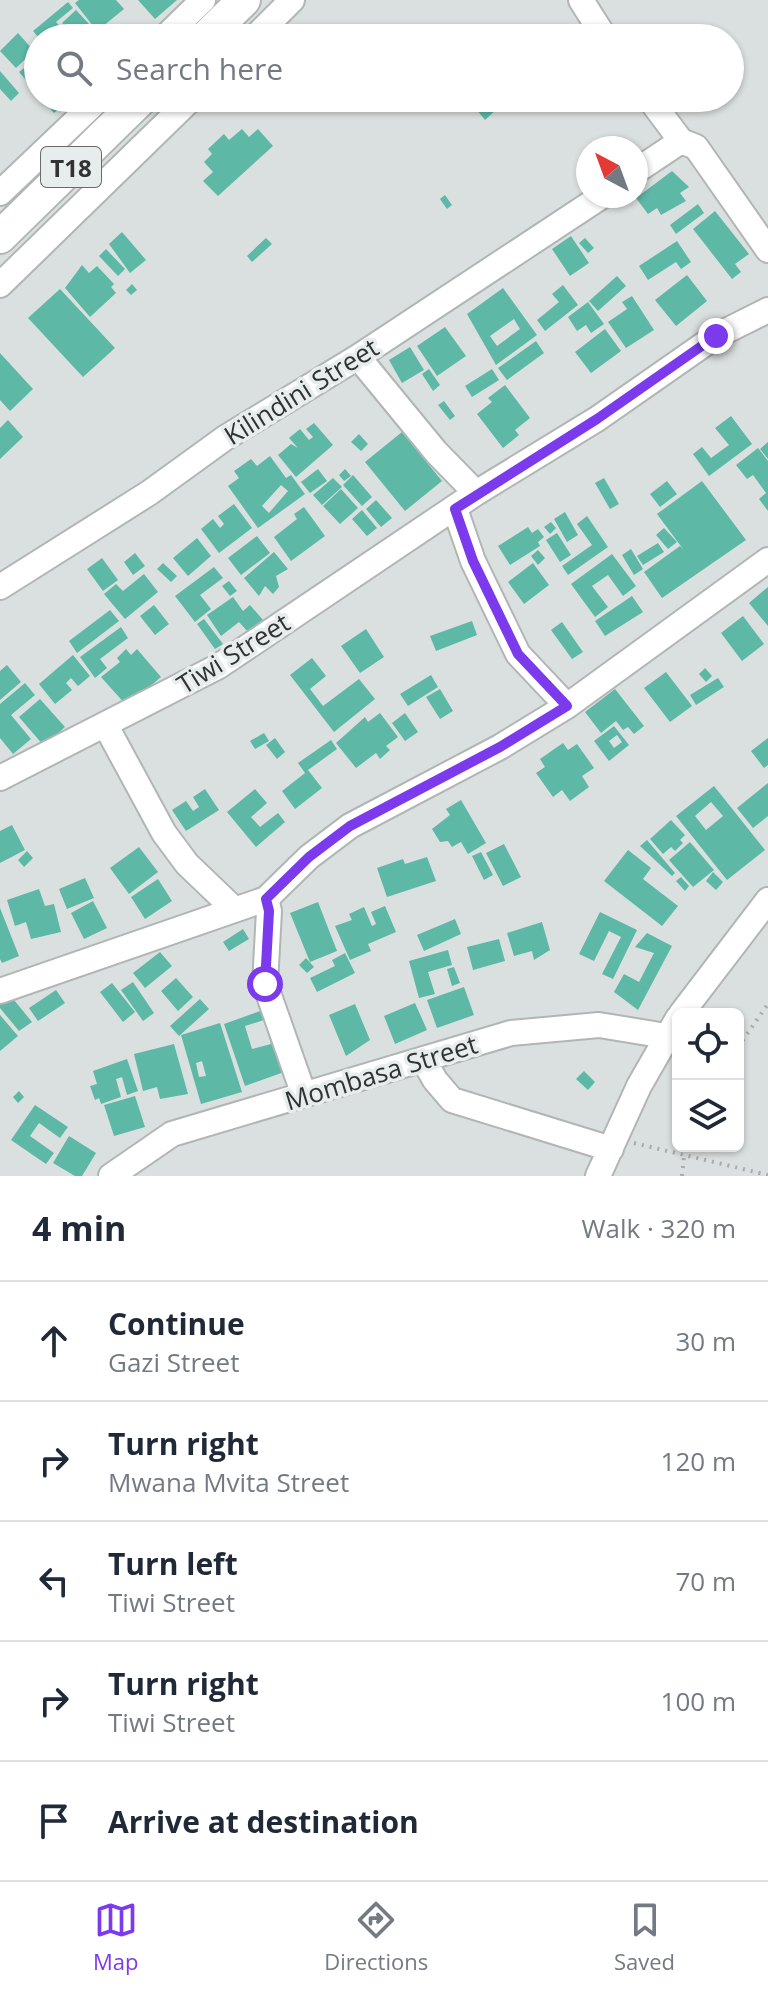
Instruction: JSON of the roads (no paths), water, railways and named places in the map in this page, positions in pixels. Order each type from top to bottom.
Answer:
[{"type":"main road","points":[[219,24],[244,0]]},
{"type":"main road","name":"T18","points":[[0,237],[128,112]]},
{"type":"street","points":[[178,24],[203,0]]},
{"type":"street","points":[[268,24],[292,0]]},
{"type":"street","points":[[581,0],[596,24]]},
{"type":"street","points":[[0,193],[85,112]]},
{"type":"street","points":[[0,285],[178,112]]},
{"type":"street","points":[[659,112],[681,141],[696,147],[712,165],[768,250]]},
{"type":"street","points":[[648,163],[681,141]]},
{"type":"street","name":"Kilindini Street","points":[[0,587],[149,493],[225,438],[358,357],[584,208]]},
{"type":"street","name":"Tiwi Street","points":[[0,778],[219,666],[476,493],[597,419],[716,336],[768,310]]},
{"type":"street","points":[[358,357],[436,452],[476,493]]},
{"type":"street","points":[[455,509],[473,561],[518,654],[567,706]]},
{"type":"street","points":[[0,991],[266,899],[309,857],[350,826],[500,747],[567,706],[768,560]]},
{"type":"street","points":[[106,726],[170,842],[187,864],[234,909]]},
{"type":"street","points":[[266,899],[269,911],[265,984],[304,1095]]},
{"type":"street","points":[[686,1008],[768,900]]},
{"type":"street","name":"Mombasa Street","points":[[111,1176],[172,1134],[511,1033],[560,1027],[672,1023]]},
{"type":"street","points":[[598,1176],[672,1029]]},
{"type":"street","points":[[423,1059],[452,1100],[613,1143]]}]
